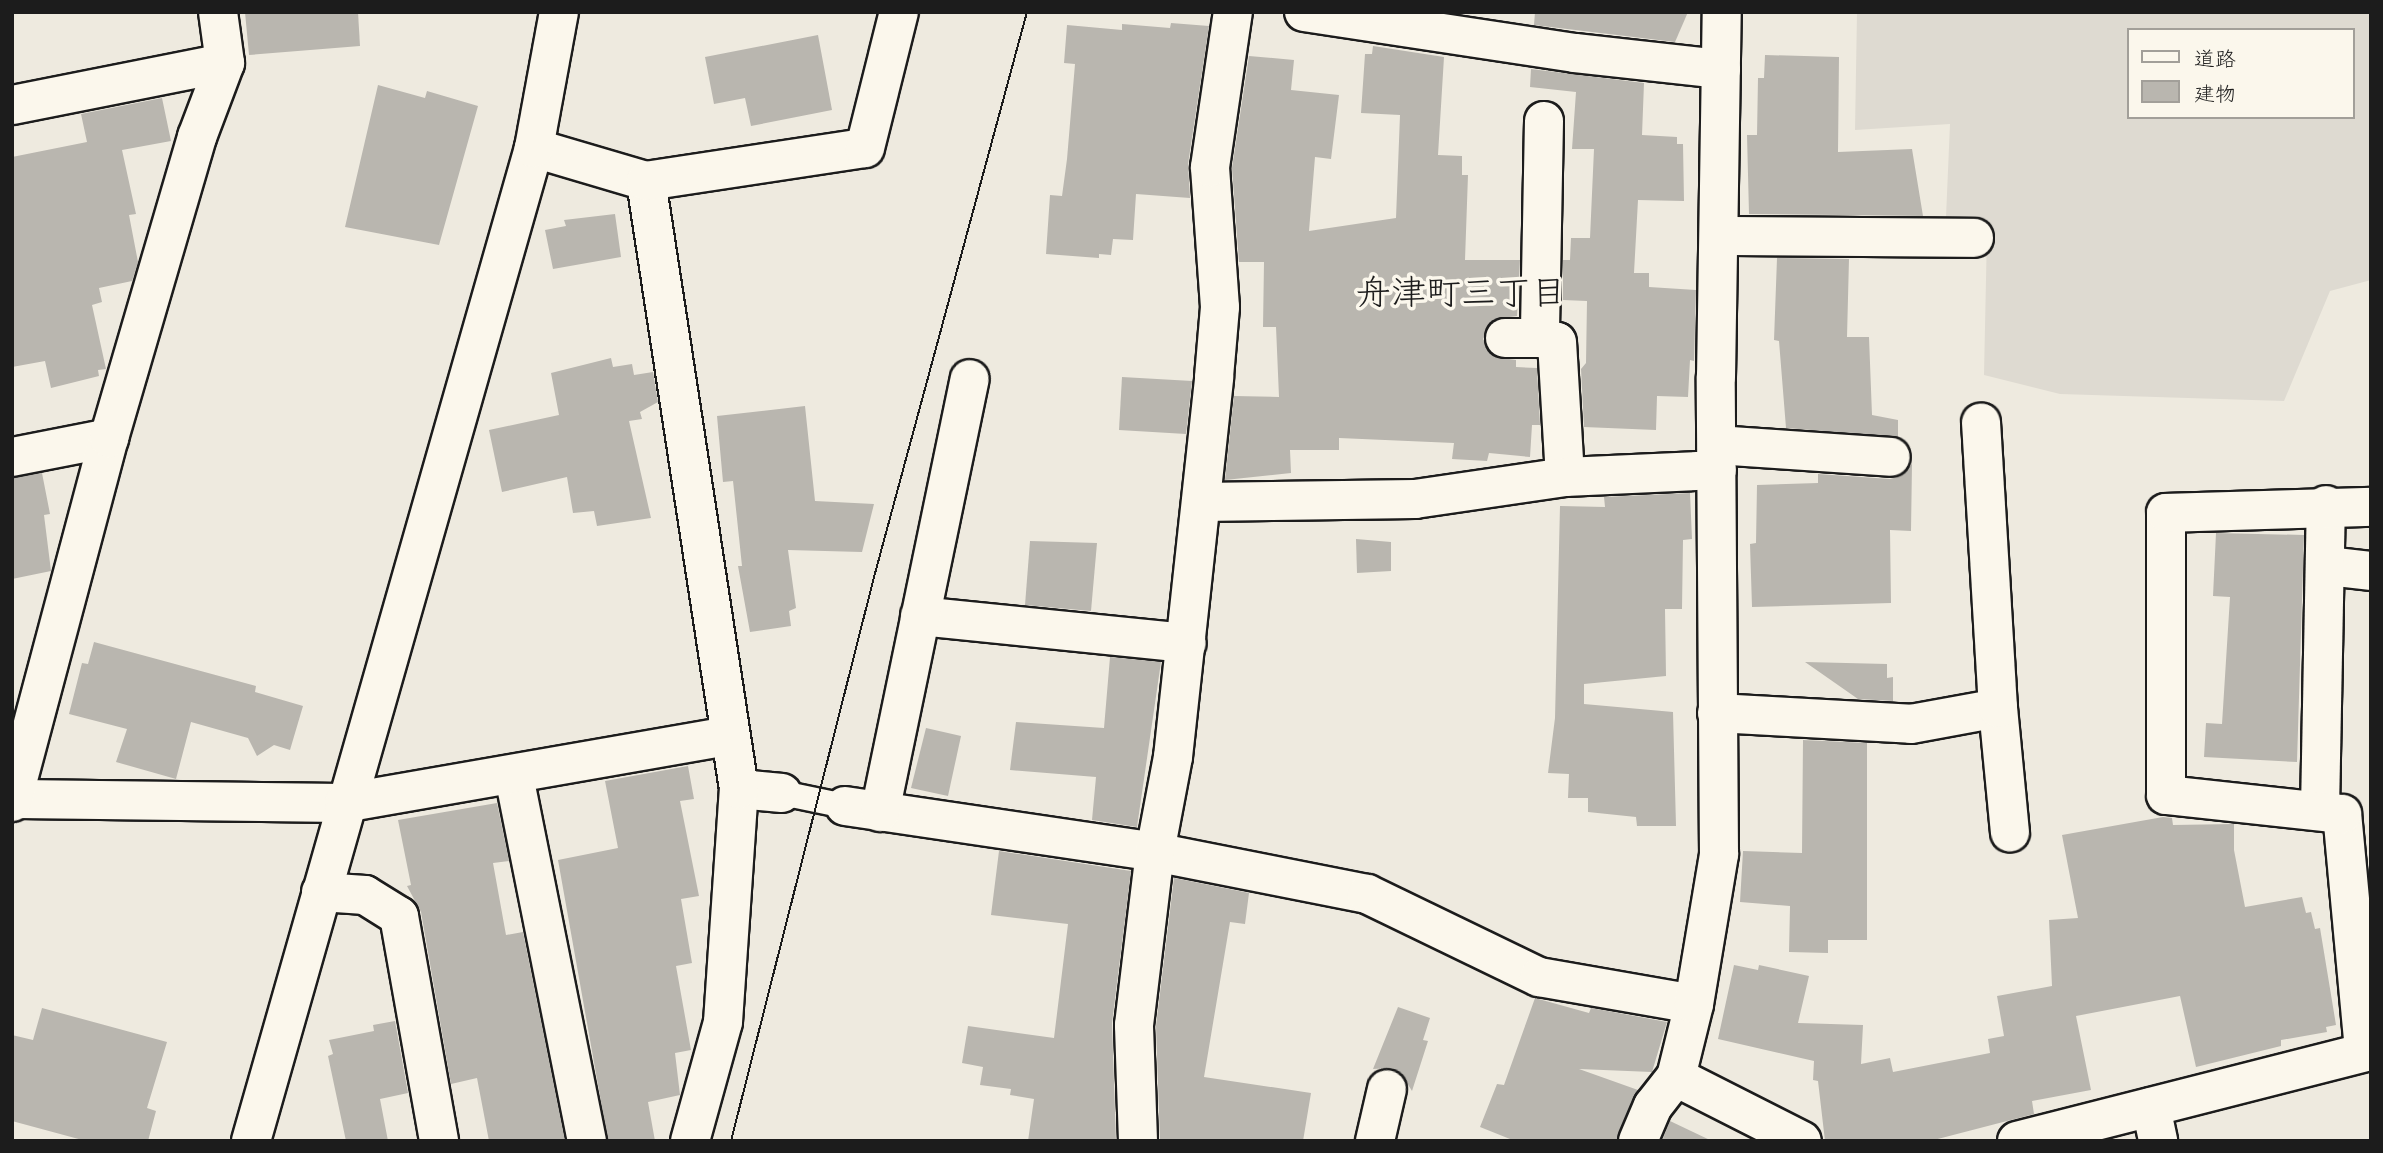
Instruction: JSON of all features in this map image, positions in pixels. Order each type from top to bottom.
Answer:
[{"type":"street","points":[[218,12],[225,63],[197,137],[109,438],[13,800],[344,803],[514,776],[727,736]]},
{"type":"street","points":[[251,1141],[344,803],[534,148],[559,12]]},
{"type":"street","points":[[534,148],[646,181],[865,148],[900,12]]},
{"type":"street","points":[[1138,1141],[1134,1025],[1155,852],[1173,757],[1202,502],[1220,307],[1210,167],[1233,12]]},
{"type":"street","points":[[1304,12],[1575,52],[1721,69]]},
{"type":"street","points":[[1638,1141],[1653,1106],[1676,1077],[1694,1004],[1719,855],[1717,458],[1722,12]]},
{"type":"street","points":[[12,105],[225,63]]},
{"type":"street","points":[[1544,121],[1523,338],[1558,342],[1565,477]]},
{"type":"street","points":[[646,181],[727,736],[739,789],[723,1022],[690,1141]]},
{"type":"street","points":[[1719,236],[1973,238]]},
{"type":"street","points":[[970,379],[920,616],[862,809],[1155,852],[1367,894],[1539,977],[1694,1004]]},
{"type":"street","points":[[1981,423],[1998,708],[2010,832]]},
{"type":"street","points":[[12,457],[109,438]]},
{"type":"street","points":[[1202,502],[1415,499],[1717,458],[1891,457]]},
{"type":"street","points":[[2320,810],[2321,680],[2328,566],[2326,505]]},
{"type":"street","points":[[2017,1141],[2155,1124],[2367,1050],[2342,814],[2166,795],[2166,513],[2326,505],[2371,506]]},
{"type":"street","points":[[2328,566],[2371,571]]},
{"type":"street","points":[[920,616],[1187,643]]},
{"type":"street","points":[[1717,713],[1911,724],[1998,708]]},
{"type":"street","points":[[514,776],[587,1141]]},
{"type":"street","points":[[739,789],[782,793]]},
{"type":"street","points":[[321,892],[365,895],[399,916],[439,1141]]},
{"type":"street","points":[[1676,1077],[1802,1141]]},
{"type":"street","points":[[1375,1141],[1387,1089]]},
{"type":"lane","points":[[782,793],[862,809]]},
{"type":"shaded area","points":[[1857,12],[2371,12],[2371,280],[2330,291],[2284,401],[2060,394],[1984,375],[1987,232],[1975,217],[1946,217],[1950,124],[1855,130]]},
{"type":"building","points":[[245,12],[358,12],[360,46],[249,55]]},
{"type":"building","points":[[1535,12],[1688,12],[1675,42],[1534,25]]},
{"type":"building","points":[[1171,23],[1209,26],[1188,164],[1190,198],[1136,194],[1133,240],[1113,239],[1111,255],[1099,254],[1099,258],[1046,254],[1050,195],[1062,196],[1067,159],[1075,64],[1064,63],[1067,25],[1122,30],[1122,24],[1170,28]]},
{"type":"building","points":[[818,35],[832,110],[751,126],[745,98],[714,104],[705,57]]},
{"type":"building","points":[[1373,46],[1444,57],[1438,155],[1462,156],[1462,175],[1468,175],[1465,260],[1520,260],[1517,316],[1494,319],[1483,339],[1495,357],[1516,360],[1516,367],[1537,368],[1540,425],[1532,425],[1530,457],[1489,453],[1487,461],[1452,459],[1454,443],[1339,438],[1339,450],[1290,450],[1291,473],[1225,480],[1234,396],[1279,397],[1276,327],[1263,327],[1264,262],[1239,262],[1232,168],[1249,56],[1294,60],[1291,90],[1339,95],[1331,159],[1315,157],[1309,231],[1396,218],[1400,115],[1361,113],[1365,54],[1372,54]]},
{"type":"building","points":[[1765,55],[1839,57],[1838,152],[1912,149],[1923,216],[1749,214],[1747,135],[1757,135],[1758,78],[1764,78]]},
{"type":"building","points":[[1531,69],[1644,83],[1642,135],[1677,137],[1677,144],[1683,144],[1684,201],[1638,200],[1634,273],[1649,273],[1649,287],[1696,290],[1694,361],[1690,360],[1688,397],[1657,396],[1656,430],[1584,427],[1581,369],[1586,363],[1587,301],[1563,300],[1563,260],[1570,260],[1571,238],[1590,238],[1594,149],[1572,149],[1576,92],[1530,87]]},
{"type":"building","points":[[378,85],[425,98],[427,91],[478,106],[439,245],[345,227]]},
{"type":"building","points":[[162,98],[171,141],[122,150],[136,214],[129,215],[138,262],[132,281],[99,288],[102,302],[92,305],[106,369],[98,370],[99,376],[51,388],[45,361],[12,367],[12,157],[87,142],[81,114]]},
{"type":"building","points":[[615,214],[621,257],[553,269],[545,230],[566,226],[564,220]]},
{"type":"building","points":[[1777,258],[1849,259],[1847,337],[1869,337],[1872,415],[1898,420],[1898,437],[1786,428],[1779,341],[1774,340]]},
{"type":"building","points":[[611,358],[613,367],[632,364],[634,375],[653,372],[658,402],[640,412],[642,419],[629,421],[651,518],[597,526],[594,511],[573,513],[567,477],[502,492],[489,430],[559,415],[551,373]]},
{"type":"building","points":[[1122,377],[1192,381],[1186,434],[1119,430]]},
{"type":"building","points":[[805,406],[815,501],[874,504],[862,552],[788,550],[796,608],[789,611],[791,626],[750,632],[738,566],[742,566],[733,481],[723,482],[717,416]]},
{"type":"building","points":[[1912,464],[1911,531],[1890,530],[1891,603],[1752,607],[1750,544],[1756,543],[1757,485],[1818,483],[1818,474],[1890,479],[1901,476]]},
{"type":"building","points":[[42,473],[50,514],[44,515],[51,571],[12,579],[12,478]]},
{"type":"building","points":[[1690,493],[1692,539],[1683,540],[1682,609],[1665,609],[1666,676],[1584,684],[1584,704],[1673,712],[1676,826],[1637,826],[1636,817],[1588,812],[1588,798],[1568,798],[1569,774],[1548,773],[1555,718],[1560,506],[1605,507],[1604,497]]},
{"type":"building","points":[[2216,533],[2304,535],[2297,762],[2204,757],[2206,723],[2222,724],[2230,597],[2213,596]]},
{"type":"building","points":[[1356,539],[1391,542],[1391,571],[1357,573]]},
{"type":"building","points":[[1030,541],[1097,543],[1091,611],[1025,605]]},
{"type":"building","points":[[94,642],[256,686],[255,692],[303,706],[290,750],[274,745],[257,756],[248,738],[191,722],[176,779],[116,762],[127,729],[69,714],[82,663],[88,664]]},
{"type":"building","points":[[1110,657],[1161,662],[1137,827],[1092,820],[1096,777],[1010,770],[1016,722],[1104,728]]},
{"type":"building","points":[[1805,662],[1887,664],[1887,678],[1893,677],[1893,701],[1858,699]]},
{"type":"building","points":[[926,728],[961,736],[948,796],[911,788]]},
{"type":"building","points":[[1803,740],[1867,743],[1867,940],[1828,940],[1828,953],[1789,952],[1790,906],[1740,902],[1743,851],[1802,853]]},
{"type":"building","points":[[688,766],[694,799],[680,801],[699,896],[681,899],[692,963],[676,966],[691,1050],[675,1053],[680,1095],[648,1102],[655,1141],[608,1141],[558,860],[618,848],[605,781]]},
{"type":"building","points":[[497,803],[509,861],[493,863],[506,935],[523,932],[565,1141],[489,1141],[477,1078],[451,1084],[421,912],[407,886],[411,885],[398,820]]},
{"type":"building","points":[[2163,817],[2172,818],[2173,825],[2234,824],[2234,850],[2245,907],[2302,897],[2306,913],[2311,912],[2315,929],[2320,928],[2336,1025],[2326,1027],[2327,1032],[2281,1040],[2281,1046],[2196,1067],[2180,996],[2076,1016],[2091,1090],[2032,1101],[2034,1114],[1930,1141],[1825,1141],[1818,1081],[1813,1080],[1814,1061],[1718,1039],[1734,965],[1758,970],[1759,965],[1809,976],[1798,1023],[1863,1025],[1861,1064],[1890,1058],[1893,1072],[1990,1053],[1988,1039],[2004,1036],[1997,996],[2052,986],[2049,920],[2078,918],[2062,835]]},
{"type":"building","points":[[999,851],[1131,871],[1112,1023],[1116,1141],[1028,1141],[1034,1099],[1010,1095],[1011,1089],[980,1085],[983,1067],[962,1063],[968,1026],[1054,1038],[1068,924],[991,915]]},
{"type":"building","points":[[1174,878],[1249,893],[1245,924],[1230,922],[1204,1077],[1311,1093],[1303,1141],[1160,1141],[1156,1026]]},
{"type":"building","points":[[1535,998],[1589,1013],[1591,1008],[1667,1022],[1652,1072],[1579,1069],[1638,1090],[1617,1141],[1515,1141],[1480,1127],[1497,1084],[1504,1085]]},
{"type":"building","points":[[1398,1007],[1430,1018],[1423,1040],[1428,1041],[1412,1091],[1401,1073],[1391,1068],[1373,1069]]},
{"type":"building","points":[[42,1008],[167,1042],[147,1108],[156,1111],[148,1141],[86,1141],[12,1121],[12,1035],[33,1040]]},
{"type":"building","points":[[395,1021],[408,1093],[380,1099],[388,1141],[346,1141],[328,1056],[333,1054],[329,1040],[374,1031],[373,1025]]},
{"type":"building","points":[[1670,1121],[1712,1141],[1662,1141]]},
{"type":"tram line","points":[[731,1141],[874,577],[1027,12]]},
{"type":"district","name":"舟津町三丁目","points":[[1461,293]]}]
